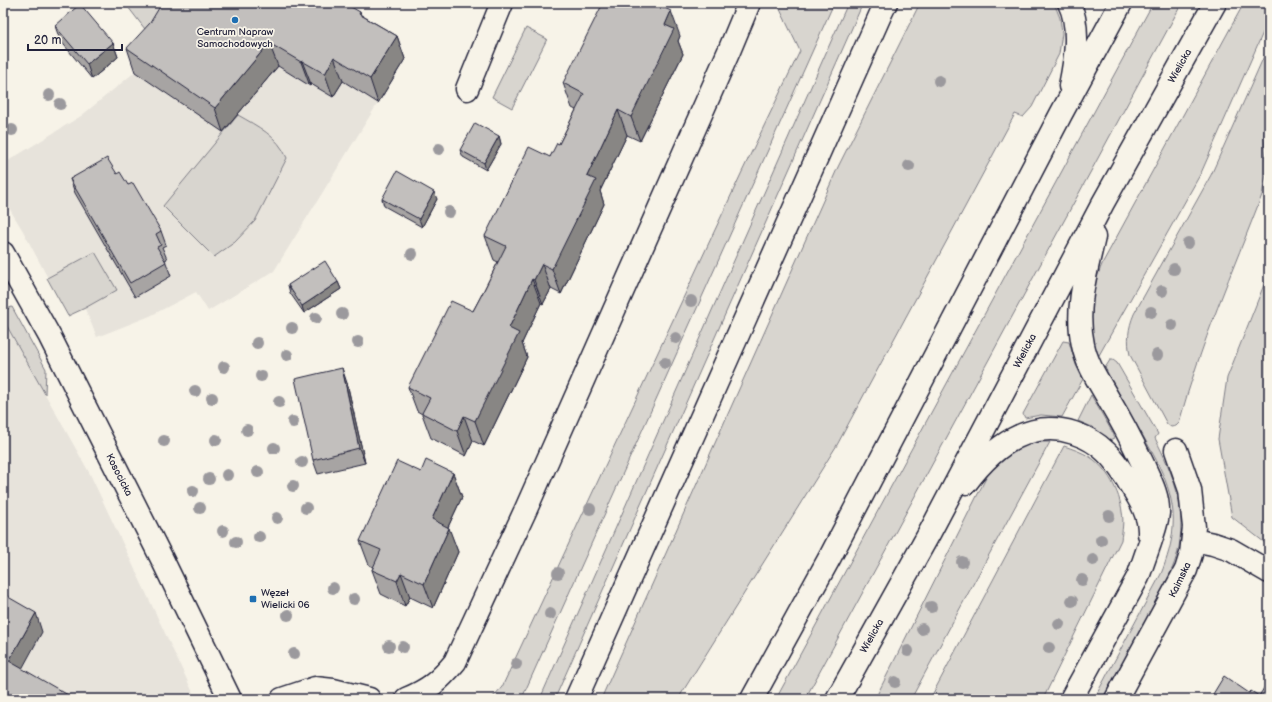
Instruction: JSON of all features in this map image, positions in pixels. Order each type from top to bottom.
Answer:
[{"type":"main road","points":[[467,89],[502,3]]},
{"type":"main road","points":[[406,699],[423,692],[440,679],[455,662],[526,509],[723,65],[749,3]]},
{"type":"main road","points":[[576,699],[886,3]]},
{"type":"main road","points":[[1061,114],[1069,93],[1073,72],[1076,40],[1076,26],[1069,3]]},
{"type":"main road","points":[[752,699],[833,550],[1061,114],[1121,3]]},
{"type":"main road","name":"Wielicka","points":[[837,699],[930,532],[1103,203],[1215,3]]},
{"type":"main road","points":[[1071,699],[1138,577],[1145,560],[1158,513],[1157,500],[1153,486],[1127,430],[1090,364],[1081,336],[1080,309],[1083,284],[1103,203]]},
{"type":"main road","name":"Kosocicka","points":[[3,254],[50,338],[163,561],[230,699]]},
{"type":"main road","points":[[930,532],[974,472],[989,456],[1002,445],[1016,437],[1035,430],[1048,429],[1064,430],[1094,442],[1119,466],[1140,500],[1146,515],[1149,529],[1149,545]]},
{"type":"main road","name":"Kaimska","points":[[1116,699],[1186,570],[1191,554],[1194,540],[1194,527],[1190,490],[1176,450]]},
{"type":"main road","points":[[1194,540],[1231,550],[1269,572]]},
{"type":"main road","points":[[282,699],[315,688],[333,690],[369,699]]},
{"type":"shaded area","points":[[125,3],[186,3],[158,46]]},
{"type":"shaded area","points":[[777,3],[834,3],[522,699],[491,699],[502,687],[741,174],[800,51]]},
{"type":"shaded area","points":[[848,3],[863,3],[555,699],[540,699]]},
{"type":"shaded area","points":[[920,3],[1054,3],[1060,18],[1062,33],[1059,54],[1032,107],[1023,117],[1015,114],[837,445],[678,699],[601,699],[838,167]]},
{"type":"shaded area","points":[[1153,3],[1182,3],[805,699],[776,699]]},
{"type":"shaded area","points":[[1244,3],[1269,3],[1269,19],[1201,173],[1098,357],[1092,332],[1091,309],[1094,287],[1103,262]]},
{"type":"shaded area","points":[[526,28],[547,39],[512,108],[492,97]]},
{"type":"shaded area","points":[[367,38],[405,59],[274,271],[208,311],[196,292],[150,316],[97,337],[85,309],[68,316],[23,231],[3,198],[3,164],[81,116],[135,72],[158,46]]},
{"type":"shaded area","points":[[1269,45],[1269,84],[1267,90],[1264,138],[1267,169],[1262,195],[1207,336],[1187,394],[1179,423],[1176,426],[1171,427],[1167,424],[1130,355],[1128,340],[1130,324],[1134,314],[1211,175]]},
{"type":"shaded area","points":[[238,115],[273,138],[283,150],[287,158],[255,221],[235,242],[214,257],[163,206]]},
{"type":"shaded area","points":[[95,252],[117,290],[68,316],[47,278]]},
{"type":"shaded area","points":[[1269,272],[1269,546],[1232,517],[1218,439],[1227,378]]},
{"type":"shaded area","points":[[12,307],[46,369],[45,394],[3,319],[3,310]]},
{"type":"shaded area","points":[[3,319],[90,474],[196,699],[3,699]]},
{"type":"shaded area","points":[[1063,341],[1069,342],[1076,365],[1083,379],[1062,417],[1041,415],[1025,418],[1023,414]]},
{"type":"shaded area","points":[[1110,360],[1117,363],[1158,434],[1155,438],[1167,464],[1176,490],[1181,517],[1181,532],[1176,557],[1164,587],[1104,699],[1094,699],[1161,574],[1169,551],[1173,527],[1173,513],[1167,486],[1156,460],[1105,368]]},
{"type":"shaded area","points":[[1091,395],[1114,435],[1114,438],[1109,440],[1092,427],[1078,421]]},
{"type":"shaded area","points":[[1050,442],[911,699],[875,699],[987,476],[998,463],[1010,453],[1030,444]]},
{"type":"shaded area","points":[[1064,446],[1081,452],[1102,467],[1112,481],[1119,497],[1123,515],[1123,526],[1121,540],[1043,699],[930,699]]},
{"type":"building","points":[[162,3],[344,3],[360,12],[359,14],[397,36],[370,79],[334,57],[325,74],[269,43],[215,108],[127,48],[150,23]]},
{"type":"building","points":[[603,3],[654,3],[671,11],[665,25],[674,29],[631,117],[618,110],[587,176],[596,180],[552,269],[542,264],[534,280],[532,279],[509,328],[519,333],[475,421],[464,416],[457,431],[422,413],[430,398],[408,387],[451,301],[473,311],[481,296],[506,246],[485,236],[529,147],[550,157],[557,143],[559,144],[584,94],[563,83]]},
{"type":"building","points":[[80,4],[113,43],[87,64],[55,26]]},
{"type":"building","points":[[475,123],[499,136],[484,163],[460,150]]},
{"type":"building","points":[[107,158],[117,174],[120,172],[128,185],[133,183],[161,231],[156,234],[161,245],[157,247],[166,262],[130,283],[70,179]]},
{"type":"building","points":[[397,171],[434,192],[419,219],[382,199]]},
{"type":"building","points":[[325,261],[338,282],[302,306],[288,285]]},
{"type":"building","points":[[342,368],[359,448],[313,460],[295,379]]},
{"type":"building","points":[[426,460],[453,473],[432,519],[449,528],[424,584],[401,573],[397,581],[372,570],[381,550],[360,541],[397,461],[421,472]]},
{"type":"building","points":[[3,594],[36,613],[9,661],[75,699],[3,699]]},
{"type":"building","points":[[1224,676],[1249,693],[1251,691],[1259,696],[1269,680],[1269,699],[1210,699]]},
{"type":"place","name":"Centrum Napraw Samochodowych","points":[[235,20]]},
{"type":"place","name":"Węzeł Wielicki 06","points":[[253,599]]}]
